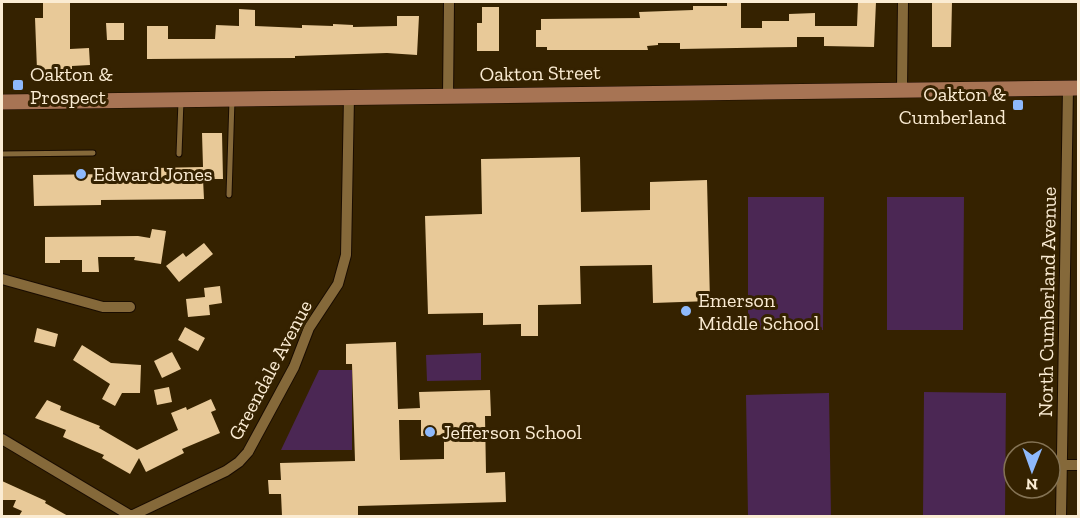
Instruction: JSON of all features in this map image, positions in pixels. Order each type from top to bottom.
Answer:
[{"type":"main road","name":"Oakton Street","points":[[2,102],[1073,88]]},
{"type":"street","points":[[448,96],[449,2]]},
{"type":"street","points":[[902,89],[903,2]]},
{"type":"street","name":"North Cumberland Avenue","points":[[1061,516],[1073,88]]},
{"type":"street","name":"Greendale Avenue","points":[[2,439],[131,516],[226,471],[239,462],[248,452],[271,410],[294,367],[309,328],[338,284],[343,270],[346,255],[349,97]]},
{"type":"street","points":[[2,279],[103,307],[130,307]]},
{"type":"street","points":[[1063,465],[1078,465]]},
{"type":"lane","points":[[229,195],[232,99]]},
{"type":"lane","points":[[179,154],[181,100]]},
{"type":"lane","points":[[2,154],[93,153]]},
{"type":"shaded area","points":[[748,197],[824,197],[823,330],[748,330]]},
{"type":"shaded area","points":[[887,197],[964,197],[963,330],[887,330]]},
{"type":"shaded area","points":[[481,353],[481,380],[427,381],[426,355]]},
{"type":"shaded area","points":[[319,370],[352,370],[352,450],[281,450]]},
{"type":"shaded area","points":[[924,392],[1006,393],[1006,440],[1002,440],[1002,500],[1005,500],[1005,516],[923,516]]},
{"type":"shaded area","points":[[829,393],[831,516],[748,516],[746,395]]},
{"type":"building","points":[[43,2],[70,2],[70,49],[89,48],[90,65],[72,66],[72,69],[37,70],[35,18],[43,18]]},
{"type":"building","points":[[727,2],[741,2],[741,28],[762,28],[762,21],[789,21],[789,14],[815,13],[815,26],[857,26],[858,2],[876,2],[874,47],[824,46],[824,37],[797,37],[797,47],[680,49],[680,43],[658,43],[658,45],[647,46],[648,50],[547,50],[547,47],[536,47],[536,30],[541,30],[541,19],[640,18],[639,12],[693,10],[693,6],[727,6]]},
{"type":"building","points":[[932,2],[952,2],[951,47],[932,47]]},
{"type":"building","points":[[482,7],[499,7],[499,51],[477,51],[477,23],[482,23]]},
{"type":"building","points":[[239,9],[255,10],[255,26],[302,28],[302,25],[333,26],[333,24],[353,25],[353,27],[397,26],[397,16],[419,16],[417,55],[387,53],[295,56],[295,58],[147,59],[147,26],[168,26],[168,39],[215,39],[216,25],[239,26]]},
{"type":"building","points":[[106,23],[124,23],[124,40],[107,40]]},
{"type":"building","points":[[202,133],[222,133],[223,179],[203,179],[204,199],[101,200],[101,205],[34,206],[33,175],[114,174],[114,172],[155,171],[155,168],[203,167]]},
{"type":"building","points":[[580,157],[581,212],[650,210],[650,182],[707,180],[710,301],[653,303],[652,265],[580,266],[581,304],[538,305],[538,336],[521,336],[521,324],[483,325],[483,313],[428,314],[425,216],[482,214],[481,159]]},
{"type":"building","points":[[152,229],[166,231],[161,264],[134,260],[135,257],[98,257],[99,272],[82,272],[82,260],[45,263],[45,237],[138,236],[150,238]]},
{"type":"building","points":[[204,243],[213,254],[179,282],[166,266],[183,253],[186,257]]},
{"type":"building","points":[[220,286],[222,303],[209,305],[210,315],[188,317],[186,299],[205,297],[204,288]]},
{"type":"building","points":[[185,327],[205,338],[198,351],[178,340]]},
{"type":"building","points":[[37,328],[58,334],[55,347],[34,342]]},
{"type":"building","points":[[396,342],[398,409],[420,408],[419,392],[490,390],[491,416],[485,416],[486,473],[505,472],[506,502],[358,506],[358,516],[282,516],[281,494],[269,494],[268,480],[281,480],[280,463],[355,461],[352,364],[346,364],[346,344]],"holes":[[[399,420],[421,420],[421,436],[444,435],[444,459],[400,460]]]},
{"type":"building","points":[[82,345],[111,363],[141,365],[140,393],[122,393],[115,406],[102,399],[110,384],[73,360]]},
{"type":"building","points":[[172,352],[181,369],[162,378],[154,361]]},
{"type":"building","points":[[169,387],[172,402],[157,405],[154,390]]},
{"type":"building","points":[[211,399],[216,410],[211,412],[220,433],[182,449],[184,453],[146,472],[139,458],[130,474],[102,458],[104,455],[63,437],[66,430],[35,418],[47,400],[61,406],[60,410],[100,426],[99,428],[137,450],[178,430],[171,413],[186,407],[187,410]]},
{"type":"building","points":[[2,481],[46,501],[45,503],[68,516],[19,516],[22,511],[13,507],[16,500],[2,500]]},
{"type":"place","name":"Oakton & Prospect","points":[[18,85]]},
{"type":"place","name":"Oakton & Cumberland","points":[[1018,105]]},
{"type":"place","name":"Edward Jones","points":[[81,174]]},
{"type":"place","name":"Emerson Middle School","points":[[686,311]]},
{"type":"place","name":"Jefferson School","points":[[430,432]]}]
